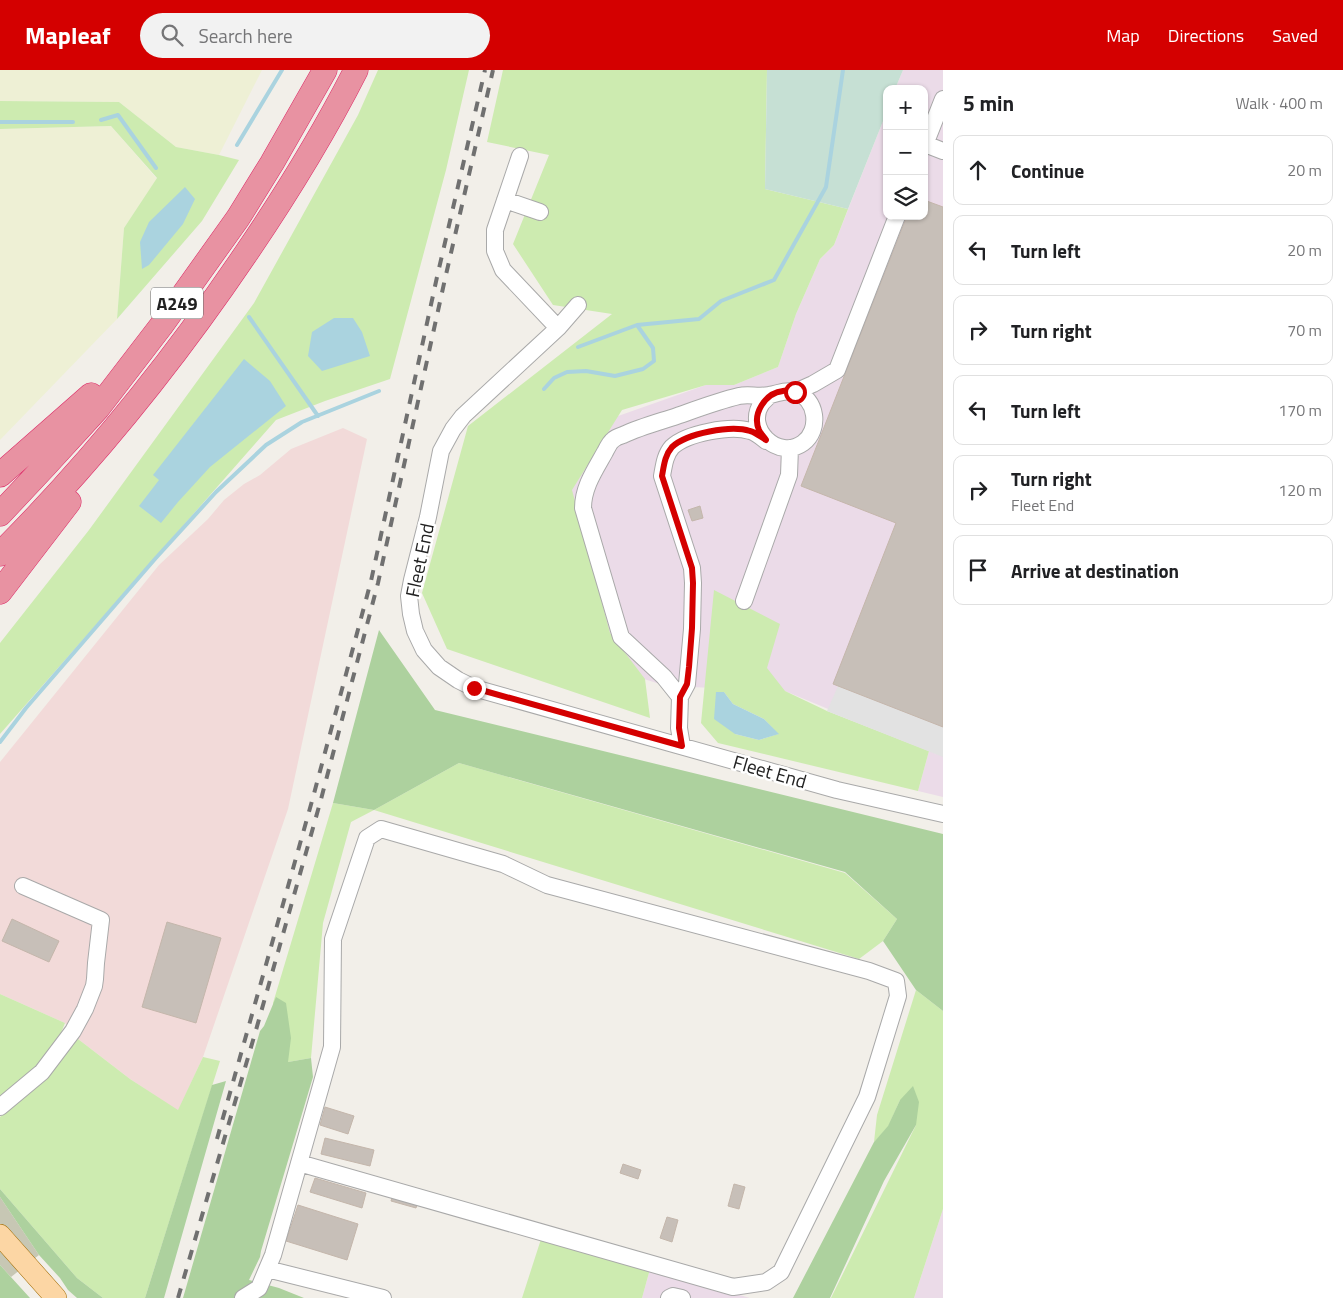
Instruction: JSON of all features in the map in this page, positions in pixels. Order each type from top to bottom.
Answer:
[{"type":"highway","name":"A249","points":[[0,514],[98,408],[161,326],[238,218],[272,164],[325,70]]},
{"type":"highway","name":"A249","points":[[0,554],[78,472],[191,333],[285,196],[356,70]]},
{"type":"highway","name":"A249","points":[[0,475],[82,404],[161,326]]},
{"type":"highway","name":"A249","points":[[0,592],[174,368],[191,333]]},
{"type":"main road","points":[[3,1237],[56,1298]]},
{"type":"street","points":[[928,138],[943,100]]},
{"type":"street","points":[[928,147],[943,151]]},
{"type":"street","points":[[520,156],[496,230],[494,241],[498,260],[503,270],[558,328]]},
{"type":"street","points":[[506,200],[540,212]]},
{"type":"street","points":[[795,392],[837,370],[895,220]]},
{"type":"street","name":"Fleet End","points":[[578,305],[558,328],[463,416],[453,428],[441,451],[409,596],[415,631],[424,650],[438,667],[474,688],[837,790],[943,814]]},
{"type":"street","points":[[680,697],[664,676],[621,637],[583,508],[583,498],[589,481],[612,440],[635,429],[740,396],[770,395],[782,391],[795,392],[806,398],[813,409],[815,422],[811,434],[802,444],[790,448],[777,447],[751,431],[734,428],[701,433],[682,440],[672,448],[664,461],[662,476],[692,568],[693,583],[692,628],[687,684],[680,697],[679,728],[682,746]]},
{"type":"street","points":[[766,440],[759,430],[757,417],[761,404],[770,395]]},
{"type":"street","points":[[744,601],[789,475],[790,448]]},
{"type":"street","points":[[243,1298],[260,1288],[273,1255],[332,1047],[333,939],[367,838],[381,829],[503,864],[547,885],[869,971],[896,981],[898,996],[867,1098],[782,1272],[766,1282],[733,1287],[299,1164]]},
{"type":"street","points":[[0,1107],[42,1072],[65,1041],[85,1009],[95,979],[101,920],[23,886]]},
{"type":"street","points":[[267,1269],[383,1298]]},
{"type":"street","points":[[669,1298],[673,1296],[682,1298]]},
{"type":"shaded area","points":[[0,70],[262,70],[219,155],[176,147],[119,102],[0,101]]},
{"type":"shaded area","points":[[767,70],[903,70],[897,85],[883,85],[883,121],[848,209],[765,189]]},
{"type":"shaded area","points":[[903,70],[943,70],[943,797],[918,791],[929,751],[785,691],[666,686],[534,644],[487,479],[604,421],[706,385],[734,385],[778,367],[796,314],[820,259],[834,245],[883,121],[883,220],[928,220],[928,85],[897,85]]},
{"type":"shaded area","points":[[111,126],[157,179],[124,228],[117,319],[0,440],[0,129]]},
{"type":"shaded area","points":[[343,428],[367,439],[288,809],[203,1057],[178,1111],[130,1079],[78,1039],[65,1023],[0,994],[0,762],[159,565],[208,519],[224,500],[244,484],[260,475],[291,449]]},
{"type":"shaded area","points":[[838,686],[943,727],[943,757],[827,711]]},
{"type":"shaded area","points":[[0,1197],[39,1255],[11,1277],[0,1265]]},
{"type":"shaded area","points":[[943,1209],[943,1298],[914,1298]]},
{"type":"shaded area","points":[[650,1269],[750,1298],[642,1298]]},
{"type":"green space","points":[[378,70],[469,70],[446,170],[390,379],[276,420],[0,734],[0,643],[89,530],[254,303],[358,115]]},
{"type":"green space","points":[[503,70],[767,70],[765,189],[848,209],[834,245],[820,259],[796,314],[778,367],[734,385],[706,385],[622,410],[572,490],[610,633],[645,679],[650,718],[447,649],[422,593],[468,426],[612,314],[553,305],[513,244],[549,155],[487,142]]},
{"type":"green space","points":[[0,101],[119,102],[176,147],[239,160],[202,221],[117,319],[124,228],[157,178],[111,126],[0,129]]},
{"type":"green space","points":[[714,590],[780,624],[767,668],[785,691],[827,711],[929,751],[918,791],[718,743],[701,723]],"holes":[[[724,692],[733,704],[764,719],[778,734],[759,740],[735,734]]]},
{"type":"green space","points":[[379,630],[435,710],[943,834],[943,1011],[916,990],[883,941],[897,919],[845,872],[459,763],[374,810],[333,803]]},
{"type":"green space","points":[[459,763],[845,873],[897,919],[883,941],[859,959],[374,810]]},
{"type":"green space","points":[[333,803],[374,810],[351,822],[323,923],[311,1058],[288,1062],[273,1003]]},
{"type":"green space","points":[[916,990],[943,1011],[943,1209],[914,1298],[831,1298],[916,1125],[900,1100],[888,1127],[874,1142],[877,1115]]},
{"type":"green space","points":[[0,994],[65,1023],[59,1038],[44,1060],[0,1096]]},
{"type":"green space","points":[[276,997],[286,1003],[291,1038],[288,1062],[311,1058],[313,1077],[260,1257],[249,1280],[279,1288],[304,1298],[183,1298],[260,1031]]},
{"type":"green space","points":[[78,1039],[130,1079],[178,1110],[203,1057],[220,1061],[145,1298],[103,1298],[77,1278],[0,1189],[0,1117],[42,1079]]},
{"type":"green space","points":[[226,1081],[164,1298],[145,1298],[212,1085]]},
{"type":"green space","points":[[913,1086],[919,1102],[916,1125],[884,1181],[830,1298],[793,1298],[874,1142],[888,1126],[900,1100]]},
{"type":"green space","points":[[0,1189],[77,1278],[103,1298],[77,1298],[68,1290],[39,1255],[0,1197]]},
{"type":"green space","points":[[542,1236],[650,1269],[642,1298],[522,1298]]},
{"type":"green space","points":[[0,1265],[30,1298],[0,1298]]},
{"type":"water","points":[[185,187],[195,199],[183,224],[149,265],[142,269],[140,242],[149,222]]},
{"type":"water","points":[[334,318],[353,318],[362,332],[370,356],[322,371],[308,356],[312,332]]},
{"type":"water","points":[[244,359],[270,381],[286,406],[210,467],[161,523],[139,506],[159,480],[153,475]]},
{"type":"water","points":[[716,692],[724,692],[733,704],[764,719],[779,734],[759,740],[735,734],[714,719]]},
{"type":"building","points":[[928,201],[943,207],[943,727],[833,684],[896,523],[801,486],[905,220],[928,220]]},
{"type":"building","points":[[700,506],[703,518],[692,521],[688,510]]},
{"type":"building","points":[[12,919],[59,941],[49,962],[2,941]]},
{"type":"building","points":[[167,922],[221,938],[196,1023],[142,1007]]},
{"type":"building","points":[[325,1107],[354,1116],[348,1134],[320,1125]]},
{"type":"building","points":[[325,1138],[374,1150],[370,1166],[321,1154]]},
{"type":"building","points":[[623,1164],[641,1170],[638,1179],[620,1173]]},
{"type":"building","points":[[315,1178],[366,1193],[362,1208],[310,1192]]},
{"type":"building","points":[[734,1184],[745,1187],[739,1209],[728,1206]]},
{"type":"building","points":[[394,1191],[419,1198],[416,1208],[391,1201]]},
{"type":"building","points":[[298,1205],[358,1224],[347,1260],[286,1241]]},
{"type":"building","points":[[667,1217],[678,1220],[672,1242],[660,1238]]},
{"type":"waterway","points":[[237,145],[282,70]]},
{"type":"waterway","points":[[578,347],[637,325],[699,319],[721,301],[774,280],[826,187],[843,70]]},
{"type":"waterway","points":[[101,120],[118,115],[156,168]]},
{"type":"waterway","points":[[0,122],[73,122]]},
{"type":"waterway","points":[[249,317],[318,416]]},
{"type":"waterway","points":[[544,389],[554,378],[567,372],[586,371],[615,376],[643,369],[654,361],[653,348],[637,325]]},
{"type":"waterway","points":[[0,742],[26,708],[155,559],[216,492],[266,445],[302,422],[379,391]]},
{"type":"railway","points":[[217,1139],[312,801],[371,581],[437,277],[485,70]]},
{"type":"railway","points":[[178,1298],[320,803],[378,583],[493,70]]},
{"type":"route","points":[[474,688],[682,746],[679,728],[680,697],[687,684],[692,628],[693,583],[692,568],[662,476],[664,461],[672,448],[682,440],[701,433],[734,428],[751,431],[766,440],[759,430],[757,417],[761,404],[770,395],[782,391],[795,392]]}]
